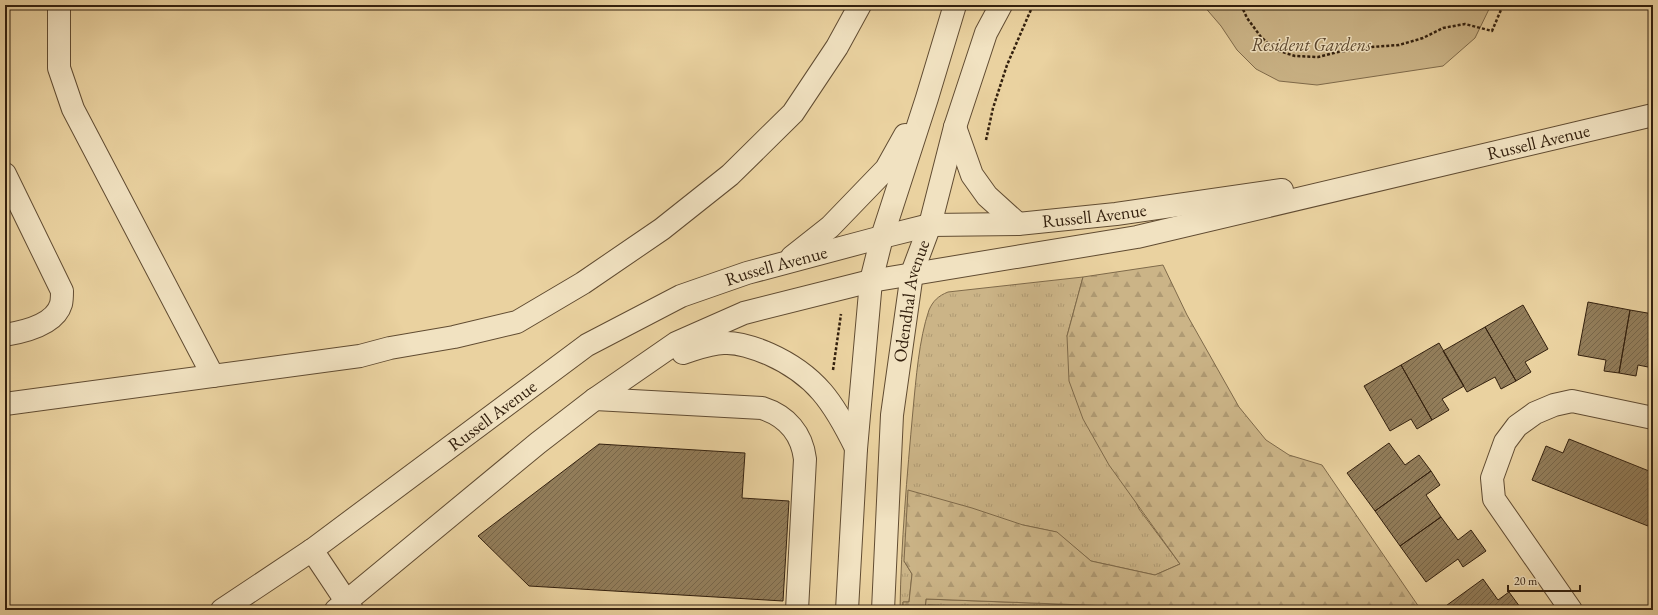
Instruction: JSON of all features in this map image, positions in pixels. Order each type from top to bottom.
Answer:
[{"type":"street","points":[[58,5],[59,68],[73,109],[213,376]]},
{"type":"street","points":[[5,404],[360,356],[390,348],[454,337],[517,322],[583,284],[656,233],[730,175],[793,113],[837,47],[860,5]]},
{"type":"street","name":"Odendhal Avenue","points":[[847,610],[856,449],[871,281],[882,237],[927,98],[954,5]]},
{"type":"street","name":"Odendhal Avenue","points":[[883,610],[892,415],[912,274],[930,226],[955,126],[986,33],[1001,5]]},
{"type":"street","points":[[783,263],[830,227],[886,169],[927,98]]},
{"type":"street","name":"Russell Avenue","points":[[345,607],[538,443],[595,399],[676,343],[744,313],[871,281],[1137,237],[1653,115]]},
{"type":"street","points":[[955,126],[972,175],[987,196],[1018,224]]},
{"type":"street","name":"Russell Avenue","points":[[222,610],[312,550],[587,344],[681,296],[747,273],[882,237],[930,226],[1018,224],[1116,214],[1424,169]]},
{"type":"street","points":[[5,174],[62,291],[61,305],[54,315],[39,326],[21,333],[5,335]]},
{"type":"street","points":[[630,375],[674,356],[705,346],[725,343],[755,348],[792,366],[813,382],[824,393],[842,421],[856,449]]},
{"type":"street","points":[[595,399],[750,407],[771,411],[789,423],[801,443],[805,459],[797,610]]},
{"type":"street","points":[[1570,610],[1494,499],[1492,478],[1505,442],[1517,426],[1536,413],[1554,405],[1572,401],[1653,418]]},
{"type":"street","points":[[312,550],[345,607]]},
{"type":"path","points":[[986,143],[995,101],[1033,5]]},
{"type":"path","points":[[1241,5],[1247,18],[1261,37],[1276,50],[1295,56],[1318,57],[1338,52],[1371,47],[1399,46],[1423,38],[1443,28],[1465,24],[1492,31],[1503,5]]},
{"type":"path","points":[[832,372],[841,314]]},
{"type":"green space","name":"Resident Gardens","points":[[1203,5],[1491,5],[1475,38],[1443,66],[1317,85],[1279,81],[1256,69],[1237,50],[1221,26]]},
{"type":"green space","points":[[1163,265],[1187,315],[1239,407],[1266,440],[1289,455],[1322,465],[1421,610],[1216,610],[926,599],[925,610],[903,610],[903,602],[909,602],[912,574],[904,561],[908,490],[972,508],[1023,525],[1057,532],[1091,561],[1155,575],[1180,564],[1109,465],[1083,419],[1069,381],[1067,336],[1083,277]]},
{"type":"green space","points":[[1083,277],[1067,336],[1139,509],[1180,564],[1155,575],[1091,561],[1056,532],[1023,525],[904,561],[912,574],[909,602],[903,602],[903,610],[900,610],[905,510],[915,385],[918,359],[929,310],[934,301],[941,295],[948,292]]},
{"type":"green space","points":[[926,599],[1216,610],[1039,610],[928,605],[928,610],[925,610]]},
{"type":"building","points":[[1588,302],[1630,310],[1619,373],[1604,371],[1606,360],[1578,355]]},
{"type":"building","points":[[1523,305],[1548,349],[1525,362],[1531,372],[1516,381],[1485,327]]},
{"type":"building","points":[[1630,310],[1653,314],[1653,368],[1638,365],[1636,376],[1619,373]]},
{"type":"building","points":[[1485,327],[1516,381],[1501,389],[1495,377],[1467,392],[1443,351]]},
{"type":"building","points":[[1439,343],[1464,386],[1442,399],[1449,410],[1432,420],[1401,365]]},
{"type":"building","points":[[1401,365],[1432,420],[1417,429],[1411,419],[1390,431],[1364,386]]},
{"type":"building","points":[[1569,439],[1649,471],[1653,461],[1653,528],[1532,480],[1546,446],[1563,453]]},
{"type":"building","points":[[1389,443],[1405,465],[1419,455],[1431,471],[1375,511],[1347,473]]},
{"type":"building","points":[[599,444],[745,453],[742,498],[789,501],[783,601],[529,586],[478,536]]},
{"type":"building","points":[[1431,471],[1440,485],[1426,495],[1441,517],[1400,546],[1375,511]]},
{"type":"building","points":[[1441,517],[1458,540],[1471,530],[1486,551],[1463,567],[1458,559],[1426,582],[1400,546]]},
{"type":"building","points":[[1483,579],[1498,600],[1509,592],[1520,607],[1516,610],[1444,610],[1443,608]]}]
